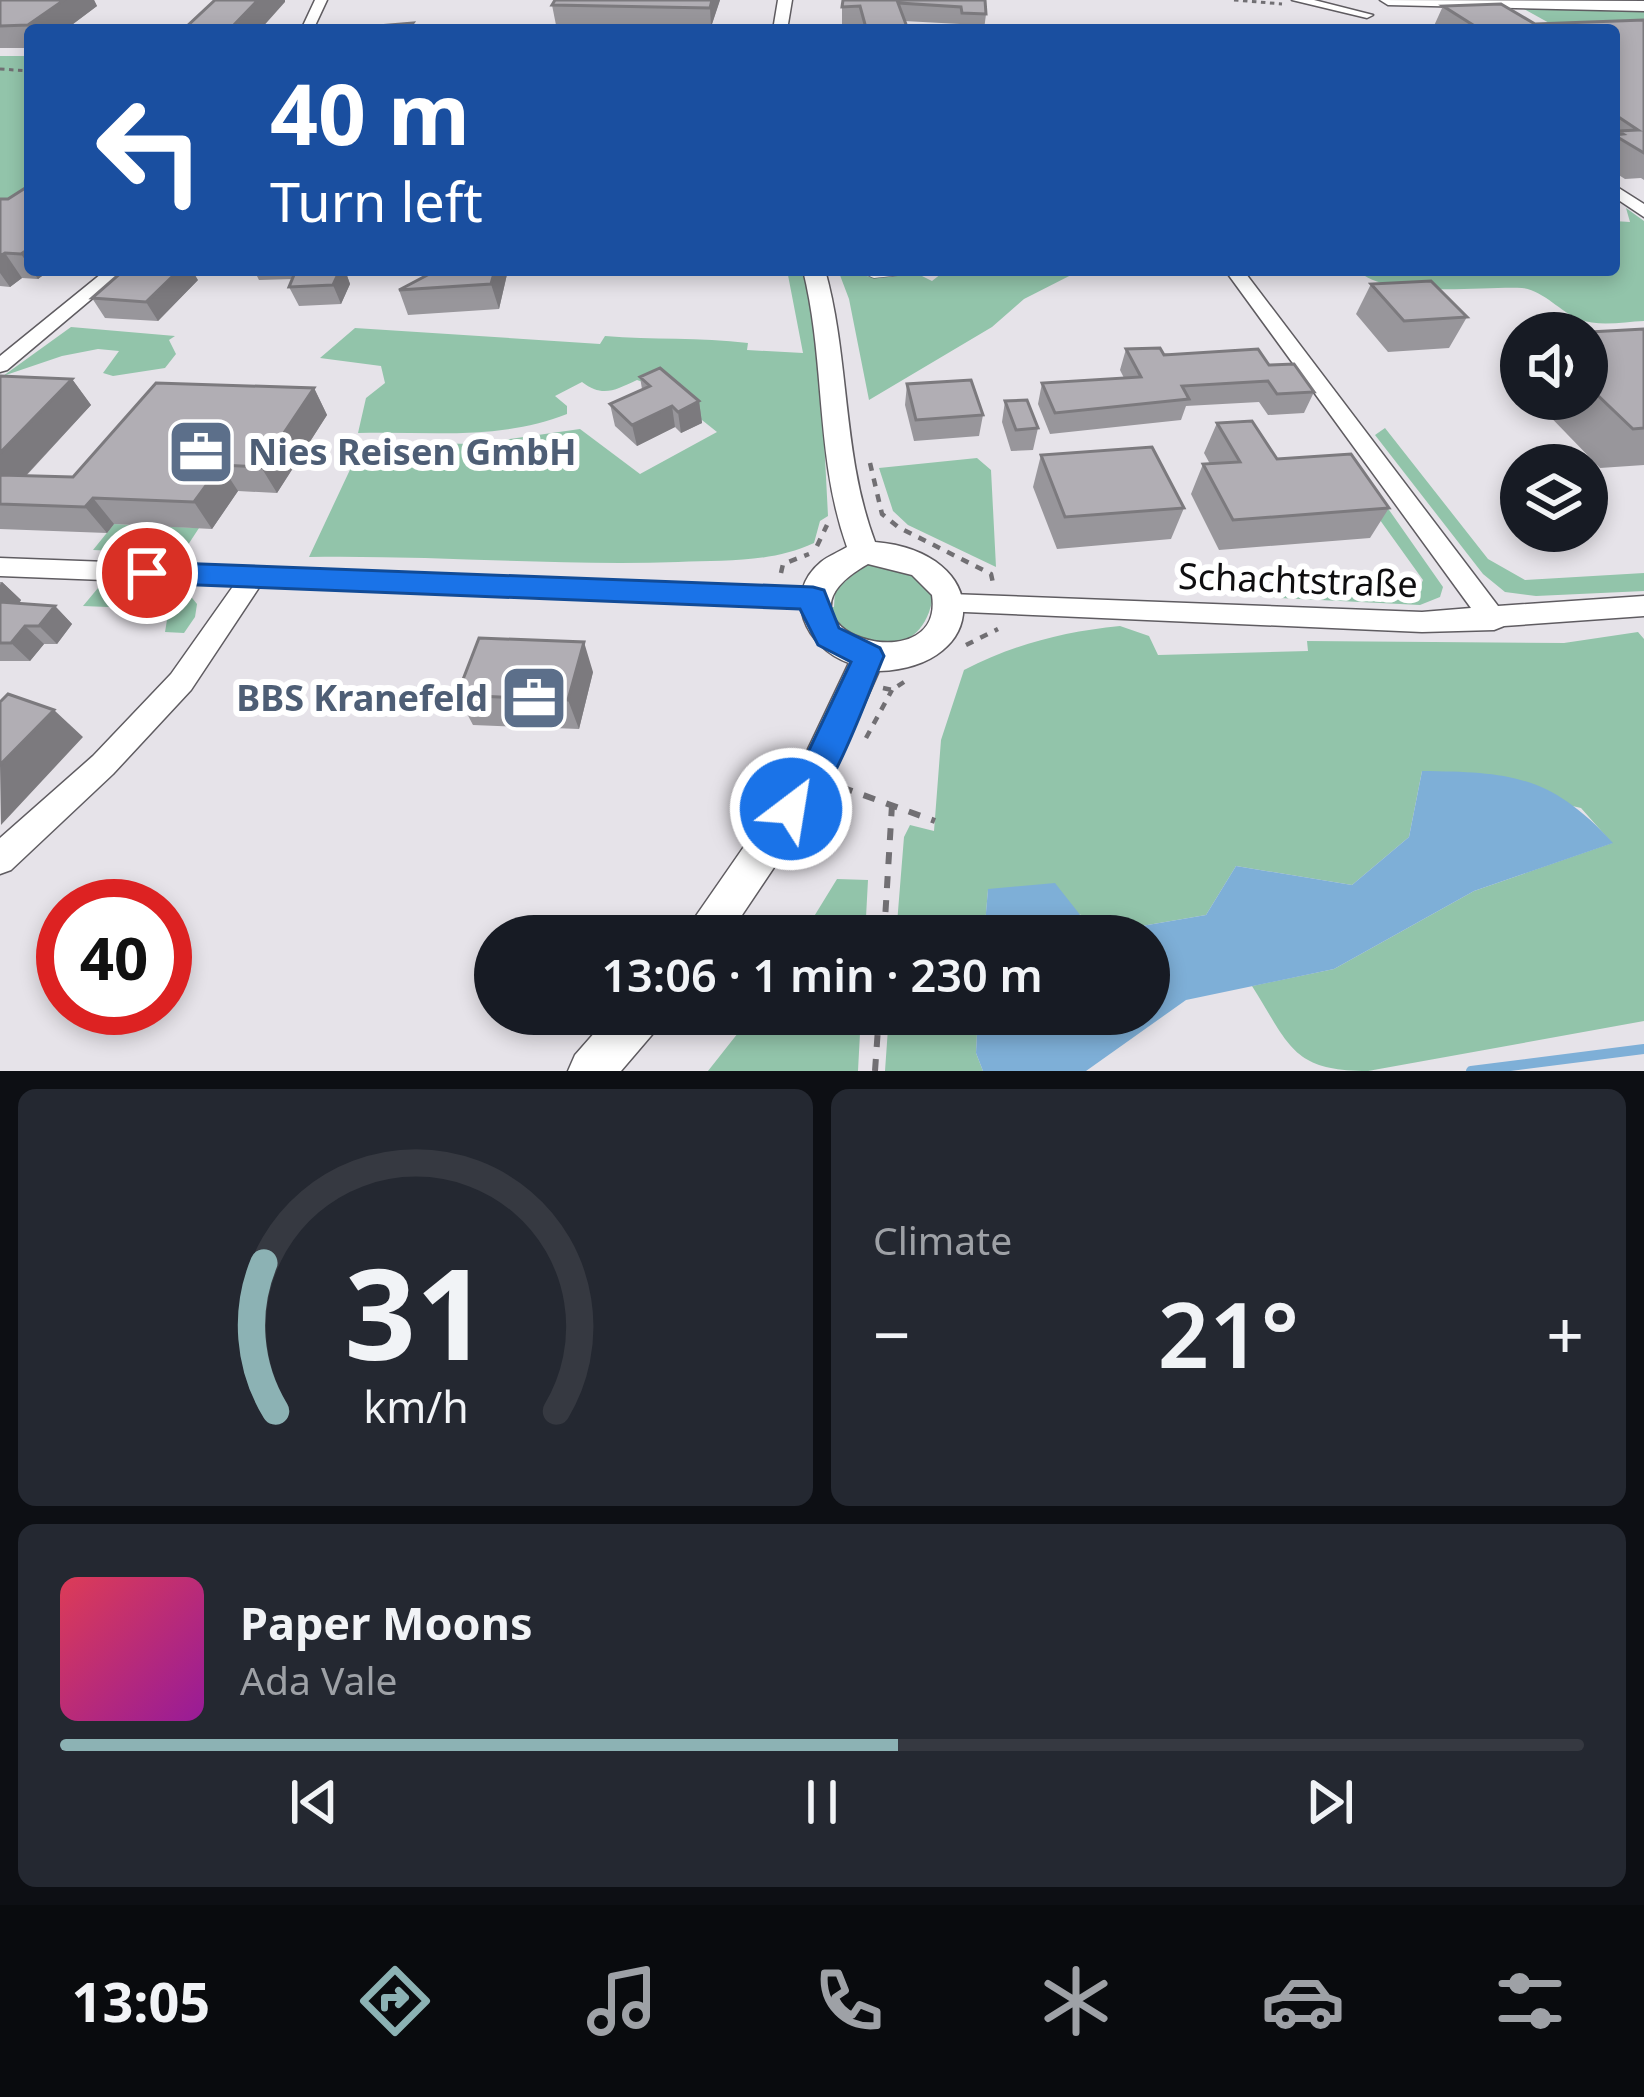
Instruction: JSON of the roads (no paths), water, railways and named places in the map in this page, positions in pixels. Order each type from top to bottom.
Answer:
[{"type":"main road","points":[[1388,0],[1644,6]]},
{"type":"street","points":[[1298,0],[1371,18],[1346,0]]},
{"type":"street","points":[[0,366],[110,276]]},
{"type":"street","points":[[816,276],[835,373],[848,517],[864,553]]},
{"type":"street","points":[[1238,276],[1494,620]]},
{"type":"street","points":[[718,915],[813,778],[863,669],[925,646],[944,625],[950,604],[932,572],[891,552],[864,553],[831,567],[813,598],[816,618],[828,637],[863,669]]},
{"type":"street","points":[[0,567],[813,598]]},
{"type":"street","points":[[0,859],[103,765],[181,682],[253,577]]},
{"type":"street","name":"Schachtstraße","points":[[950,604],[1421,622],[1644,606]]},
{"type":"street","points":[[591,1071],[622,1035]]},
{"type":"water","points":[[1422,771],[1480,773],[1527,782],[1569,803],[1613,843],[1474,891],[1334,969],[1186,1000],[1170,1011],[1170,921],[1206,915],[1236,866],[1352,885],[1409,837]]},
{"type":"water","points":[[1055,883],[1080,915],[986,915],[988,889]]},
{"type":"water","points":[[977,1035],[1137,1035],[1086,1071],[983,1071],[976,1053]]},
{"type":"waterway","points":[[1471,1071],[1644,1049]]},
{"type":"place","name":"Nies Reisen GmbH","points":[[201,452]]},
{"type":"place","name":"BBS Kranefeld","points":[[534,698]]}]
